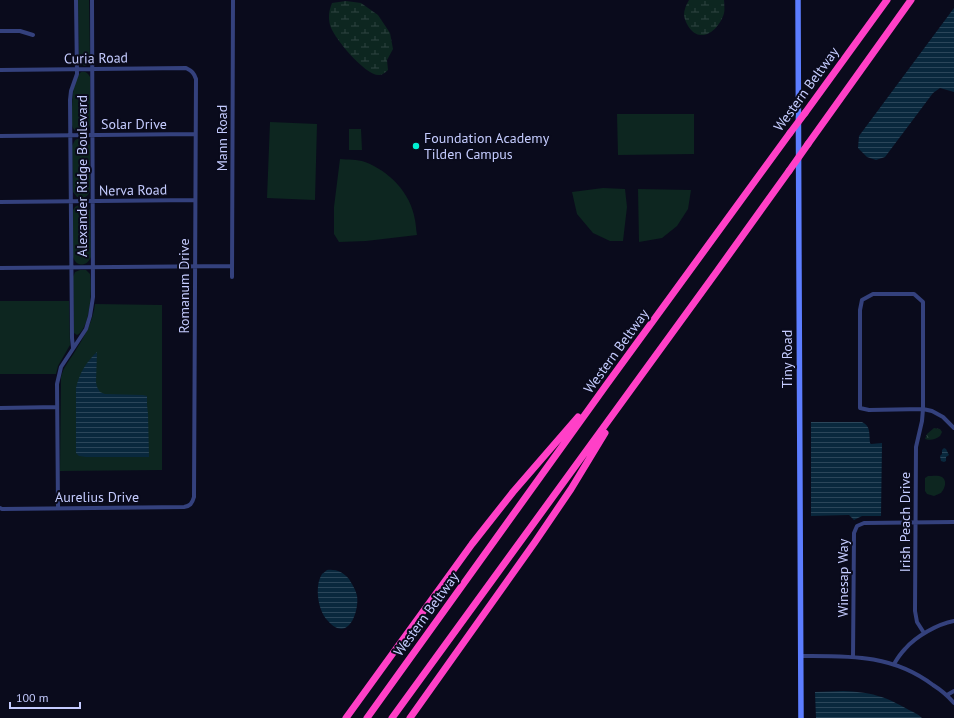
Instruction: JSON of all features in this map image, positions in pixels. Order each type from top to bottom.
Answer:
[{"type":"highway","name":"Western Beltway","points":[[367,718],[887,0]]},
{"type":"highway","points":[[392,718],[789,171],[911,0]]},
{"type":"highway","points":[[346,718],[472,544],[513,492],[608,384]]},
{"type":"highway","points":[[410,718],[536,542],[571,489],[630,390]]},
{"type":"street","name":"Alexander Ridge Boulevard","points":[[73,348],[70,100],[71,91],[76,79],[77,69],[76,0]]},
{"type":"street","name":"Alexander Ridge Boulevard","points":[[58,508],[58,376],[61,367],[86,329],[93,297],[92,0]]},
{"type":"street","name":"Mann Road","points":[[232,277],[233,0]]},
{"type":"street","name":"Tiny Road","points":[[798,0],[801,718]]},
{"type":"street","points":[[0,31],[20,31],[34,36]]},
{"type":"street","name":"Curia Road","points":[[0,70],[186,68],[192,71]]},
{"type":"street","name":"Romanum Drive","points":[[192,71],[195,74],[196,79],[194,497],[192,503]]},
{"type":"street","name":"Solar Drive","points":[[0,136],[196,134]]},
{"type":"street","name":"Nerva Road","points":[[0,202],[195,200]]},
{"type":"street","points":[[0,268],[232,266]]},
{"type":"street","name":"Irish Peach Drive","points":[[923,409],[869,410],[860,408],[860,310],[862,300],[873,294],[914,294],[922,302],[923,409],[916,447],[915,611],[917,622],[924,633]]},
{"type":"street","points":[[0,408],[57,407]]},
{"type":"street","points":[[923,409],[932,411],[943,417],[954,428]]},
{"type":"street","name":"Aurelius Drive","points":[[0,508],[184,507],[189,506],[192,503]]},
{"type":"street","name":"Winesap Way","points":[[853,657],[854,533],[857,526],[864,523],[954,522]]},
{"type":"street","points":[[894,664],[906,648],[924,633],[954,621]]},
{"type":"street","points":[[801,656],[853,657],[874,659],[894,664],[922,677],[947,695],[954,703]]},
{"type":"street","points":[[947,695],[954,691]]},
{"type":"green space","points":[[78,0],[89,0],[90,60],[85,66],[80,64],[79,61]]},
{"type":"green space","points":[[689,0],[724,0],[723,17],[713,31],[705,35],[701,35],[692,31],[686,22],[684,15],[685,8]]},
{"type":"green space","points":[[346,1],[361,3],[378,15],[390,33],[393,49],[387,60],[388,70],[380,75],[374,74],[367,70],[359,63],[343,47],[332,31],[329,16],[332,3]]},
{"type":"green space","points":[[81,72],[87,73],[90,77],[90,125],[87,130],[77,132],[72,126],[72,104],[74,86]]},
{"type":"green space","points":[[617,114],[694,114],[694,154],[618,155]]},
{"type":"green space","points":[[270,122],[317,124],[315,200],[267,198]]},
{"type":"green space","points":[[349,129],[361,129],[362,150],[349,150]]},
{"type":"green space","points":[[80,138],[87,140],[90,146],[90,191],[84,198],[77,197],[73,192],[72,146],[75,140]]},
{"type":"green space","points":[[340,159],[365,162],[382,171],[398,184],[413,210],[417,235],[366,241],[339,242],[334,234],[334,207]]},
{"type":"green space","points":[[603,188],[625,189],[627,207],[623,241],[610,241],[593,233],[577,214],[572,192]]},
{"type":"green space","points":[[638,189],[691,190],[688,209],[677,226],[662,238],[639,242]]},
{"type":"green space","points":[[80,204],[87,206],[90,211],[91,257],[87,263],[84,264],[77,263],[73,257],[73,210]]},
{"type":"green space","points":[[86,270],[90,274],[91,288],[88,316],[82,331],[77,335],[74,333],[73,277],[75,272]]},
{"type":"green space","points":[[0,301],[69,301],[70,345],[58,366],[56,374],[0,374]]},
{"type":"green space","points":[[95,304],[162,305],[162,470],[60,471],[61,377],[88,329]]},
{"type":"green space","points":[[934,428],[940,429],[942,432],[940,436],[929,440],[925,439],[927,434]]},
{"type":"green space","points":[[928,476],[939,476],[944,479],[945,485],[941,493],[934,496],[927,494],[925,491],[925,478]]},
{"type":"water","points":[[954,8],[954,92],[940,88],[933,93],[885,157],[876,160],[867,157],[858,148],[859,136]]},
{"type":"water","points":[[97,352],[96,382],[100,392],[105,394],[147,396],[149,457],[86,457],[79,456],[76,453],[76,388],[84,368]]},
{"type":"water","points":[[811,422],[862,422],[868,428],[870,443],[882,443],[881,516],[862,516],[854,520],[849,515],[811,516]]},
{"type":"water","points":[[944,448],[949,455],[946,457],[946,461],[944,462],[941,461],[940,456]]},
{"type":"water","points":[[327,570],[344,574],[354,587],[357,607],[353,619],[346,628],[341,629],[332,625],[322,612],[318,599],[318,585],[322,574]]},
{"type":"water","points":[[815,692],[861,692],[885,698],[916,713],[922,718],[816,718]]},
{"type":"place","name":"Foundation Academy Tilden Campus","points":[[416,146]]}]
